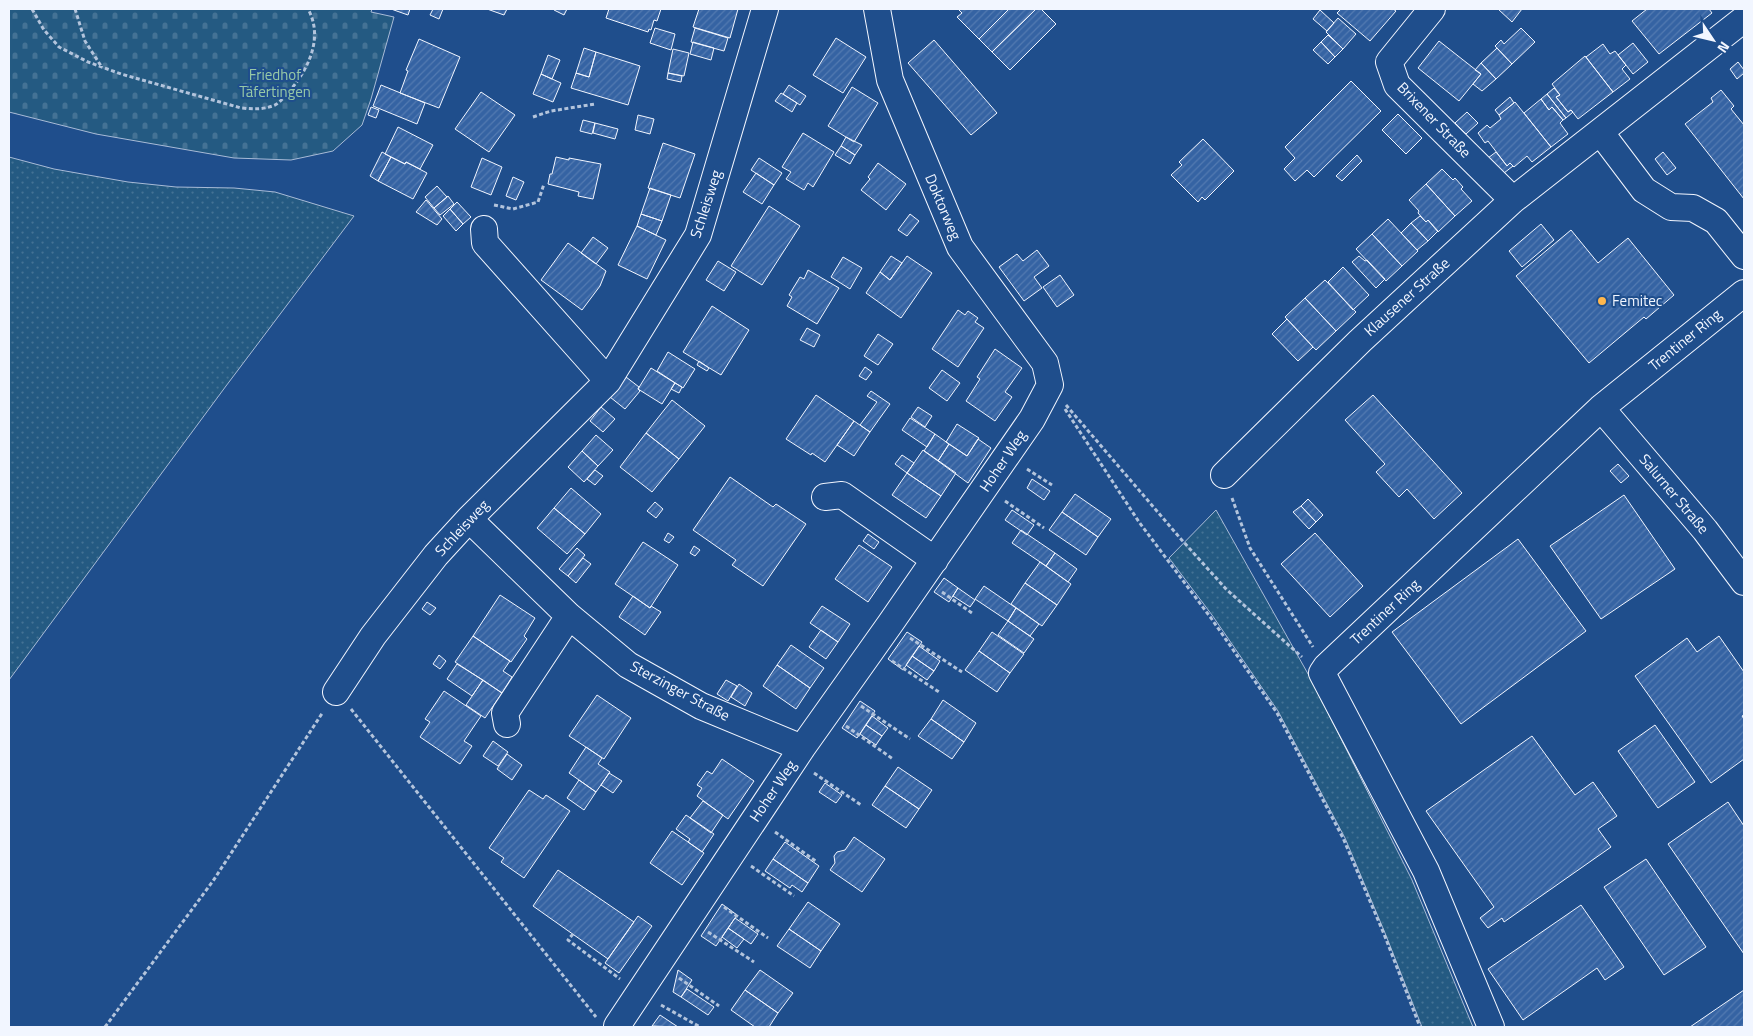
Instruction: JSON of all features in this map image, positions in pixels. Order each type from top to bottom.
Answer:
[{"type":"street","name":"Schleisweg","points":[[336,692],[373,636],[436,555],[469,518],[608,381],[698,235],[765,9]]},
{"type":"street","name":"Doktorweg","points":[[877,9],[890,80],[960,247],[1045,363],[1050,385]]},
{"type":"street","name":"Brixener Straße","points":[[1432,9],[1389,62],[1397,85],[1513,200]]},
{"type":"street","name":"Klausener Straße","points":[[1224,475],[1360,340],[1513,200],[1601,133],[1744,19]]},
{"type":"street","points":[[1601,133],[1644,190],[1671,207],[1693,208],[1716,221],[1744,256]]},
{"type":"street","points":[[488,217],[485,243],[608,381]]},
{"type":"street","name":"Trentiner Ring","points":[[1324,670],[1601,408],[1744,293]]},
{"type":"street","name":"Hoher Weg","points":[[607,1023],[639,992],[798,754],[1032,419],[1050,385]]},
{"type":"street","name":"Salurner Straße","points":[[1601,408],[1705,530],[1744,582]]},
{"type":"street","points":[[825,497],[842,495],[928,569]]},
{"type":"street","name":"Sterzinger Straße","points":[[469,518],[569,616],[628,665],[702,706],[798,754]]},
{"type":"street","points":[[507,724],[505,712],[569,616]]},
{"type":"street","points":[[1324,670],[1426,871],[1491,1027]]},
{"type":"path","points":[[32,9],[44,30],[59,47],[88,62],[121,74],[240,108],[259,110],[277,104],[301,76],[310,60],[315,39],[311,15],[308,9]]},
{"type":"path","points":[[75,9],[78,23],[86,41],[101,67]]},
{"type":"path","points":[[533,117],[552,111],[595,104]]},
{"type":"path","points":[[488,217],[538,202],[544,184]]},
{"type":"path","points":[[1050,385],[1180,538],[1226,589],[1324,670]]},
{"type":"path","points":[[1050,385],[1138,522],[1211,618],[1277,713],[1343,838],[1384,934],[1420,1027]]},
{"type":"path","points":[[1007,455],[1052,486]]},
{"type":"path","points":[[1224,475],[1250,548],[1324,670]]},
{"type":"path","points":[[985,487],[1044,528]]},
{"type":"path","points":[[928,569],[972,613]]},
{"type":"path","points":[[890,624],[962,672]]},
{"type":"path","points":[[873,648],[939,692]]},
{"type":"path","points":[[105,1027],[214,881],[336,692],[607,1023]]},
{"type":"path","points":[[835,703],[910,739]]},
{"type":"path","points":[[835,703],[893,759]]},
{"type":"path","points":[[798,754],[861,805]]},
{"type":"path","points":[[755,818],[817,862]]},
{"type":"path","points":[[732,853],[794,896]]},
{"type":"path","points":[[705,894],[768,938]]},
{"type":"path","points":[[688,919],[754,962]]},
{"type":"path","points":[[573,934],[568,940],[602,967],[639,992],[700,1027]]},
{"type":"path","points":[[658,964],[720,1006]]},
{"type":"green space","name":"Friedhof Täfertingen","points":[[9,9],[372,9],[371,12],[394,17],[362,125],[333,151],[291,160],[234,158],[96,134],[9,112]]},
{"type":"green space","points":[[9,157],[54,169],[128,182],[176,187],[234,188],[275,192],[354,216],[9,680]]},
{"type":"green space","points":[[1216,510],[1312,681],[1412,880],[1473,1027],[1422,1027],[1345,838],[1278,711],[1212,615],[1169,558]]},
{"type":"building","points":[[391,9],[410,9],[408,15]]},
{"type":"building","points":[[433,9],[443,9],[439,19],[430,15]]},
{"type":"building","points":[[487,9],[507,9],[504,15]]},
{"type":"building","points":[[555,9],[567,9],[564,15]]},
{"type":"building","points":[[609,9],[661,9],[657,21],[654,20],[651,30],[649,29],[648,32],[606,18]]},
{"type":"building","points":[[699,9],[738,9],[730,38],[693,27]]},
{"type":"building","points":[[958,9],[1009,9],[979,39],[957,17],[962,13]]},
{"type":"building","points":[[1009,9],[1036,9],[992,52],[979,39]]},
{"type":"building","points":[[1036,9],[1041,9],[1056,24],[1010,70],[992,52]]},
{"type":"building","points":[[1341,9],[1393,9],[1396,11],[1370,41],[1337,13]]},
{"type":"building","points":[[1498,9],[1522,9],[1512,22]]},
{"type":"building","points":[[1647,9],[1709,9],[1712,13],[1659,54],[1632,21]]},
{"type":"building","points":[[1320,10],[1334,23],[1327,31],[1313,19]]},
{"type":"building","points":[[1338,18],[1356,34],[1343,49],[1326,32]]},
{"type":"building","points":[[655,28],[675,34],[671,50],[650,43]]},
{"type":"building","points":[[695,28],[728,38],[724,51],[691,42]]},
{"type":"building","points":[[1521,28],[1535,42],[1512,64],[1495,46],[1501,40],[1504,44]]},
{"type":"building","points":[[1328,35],[1343,49],[1335,57],[1321,42]]},
{"type":"building","points":[[836,38],[866,57],[843,93],[813,75]]},
{"type":"building","points":[[419,39],[460,57],[439,108],[400,93],[408,71],[406,70]]},
{"type":"building","points":[[934,40],[997,113],[971,135],[908,63]]},
{"type":"building","points":[[1439,41],[1481,74],[1459,101],[1418,68]]},
{"type":"building","points":[[693,42],[714,48],[711,60],[690,54]]},
{"type":"building","points":[[1321,42],[1335,57],[1328,64],[1313,50]]},
{"type":"building","points":[[1633,43],[1648,62],[1633,74],[1618,55]]},
{"type":"building","points":[[1603,44],[1610,54],[1615,51],[1626,65],[1622,69],[1630,79],[1613,92],[1586,57]]},
{"type":"building","points":[[584,48],[596,52],[589,77],[576,73]]},
{"type":"building","points":[[1497,48],[1512,64],[1496,79],[1481,63]]},
{"type":"building","points":[[673,49],[689,53],[684,76],[668,73]]},
{"type":"building","points":[[596,52],[640,66],[628,105],[571,88],[576,73],[589,77]]},
{"type":"building","points":[[548,55],[560,60],[552,79],[541,74]]},
{"type":"building","points":[[1585,56],[1613,92],[1578,119],[1571,110],[1568,112],[1556,97],[1560,95],[1552,84]]},
{"type":"building","points":[[1738,62],[1744,73],[1737,79],[1730,69]]},
{"type":"building","points":[[1481,63],[1496,79],[1482,91],[1473,84],[1481,74],[1475,70]]},
{"type":"building","points":[[668,73],[682,76],[681,82],[667,79]]},
{"type":"building","points":[[541,74],[561,83],[553,102],[533,94]]},
{"type":"building","points":[[1351,81],[1381,111],[1314,177],[1307,170],[1295,181],[1284,169],[1295,158],[1285,147]]},
{"type":"building","points":[[381,85],[425,103],[417,124],[373,106]]},
{"type":"building","points":[[789,85],[806,96],[800,105],[783,94]]},
{"type":"building","points":[[852,87],[878,103],[854,142],[828,126]]},
{"type":"building","points":[[1554,88],[1560,95],[1556,97],[1568,112],[1571,110],[1573,112],[1566,118],[1547,94]]},
{"type":"building","points":[[1721,90],[1734,106],[1731,109],[1744,125],[1744,199],[1685,124],[1713,102],[1711,98]]},
{"type":"building","points":[[481,92],[515,115],[489,152],[455,129]]},
{"type":"building","points":[[781,93],[797,103],[792,112],[775,101]]},
{"type":"building","points":[[1547,94],[1566,118],[1563,120],[1552,107],[1549,110],[1541,99]]},
{"type":"building","points":[[1510,97],[1514,103],[1499,115],[1495,110]]},
{"type":"building","points":[[1541,99],[1549,110],[1552,107],[1563,120],[1560,123],[1568,134],[1551,147],[1524,113]]},
{"type":"building","points":[[1515,102],[1551,147],[1532,162],[1527,156],[1514,167],[1510,163],[1507,166],[1488,141],[1485,143],[1478,133],[1487,125],[1490,128],[1501,119],[1499,115]]},
{"type":"building","points":[[371,107],[379,110],[376,118],[368,115]]},
{"type":"building","points":[[1467,112],[1478,123],[1466,134],[1455,123]]},
{"type":"building","points":[[1398,114],[1422,138],[1406,154],[1382,130]]},
{"type":"building","points":[[638,115],[654,119],[650,134],[635,130]]},
{"type":"building","points":[[583,120],[595,123],[592,134],[580,131]]},
{"type":"building","points":[[595,123],[618,129],[615,139],[593,133]]},
{"type":"building","points":[[398,127],[433,145],[420,169],[385,154]]},
{"type":"building","points":[[803,133],[834,152],[813,187],[808,183],[804,190],[786,179],[791,172],[782,167]]},
{"type":"building","points":[[846,137],[862,145],[855,155],[841,146]]},
{"type":"building","points":[[1203,139],[1234,171],[1205,200],[1202,197],[1198,202],[1171,175],[1182,165],[1179,162]]},
{"type":"building","points":[[663,143],[695,154],[680,198],[648,188]]},
{"type":"building","points":[[841,146],[855,155],[850,164],[835,155]]},
{"type":"building","points":[[382,152],[391,157],[378,181],[370,176]]},
{"type":"building","points":[[1496,152],[1507,166],[1510,163],[1513,166],[1504,173],[1488,158]]},
{"type":"building","points":[[1663,152],[1676,168],[1667,175],[1655,159]]},
{"type":"building","points":[[1357,155],[1362,161],[1342,181],[1336,176]]},
{"type":"building","points":[[391,157],[405,164],[406,162],[427,173],[413,199],[378,181]]},
{"type":"building","points":[[556,157],[601,164],[593,199],[578,196],[579,192],[548,184]]},
{"type":"building","points":[[482,158],[502,167],[491,195],[471,187]]},
{"type":"building","points":[[759,158],[782,173],[774,185],[751,170]]},
{"type":"building","points":[[878,163],[906,184],[886,210],[861,190],[870,179],[868,177]]},
{"type":"building","points":[[1442,169],[1453,180],[1455,178],[1463,187],[1461,189],[1472,201],[1455,216],[1426,184]]},
{"type":"building","points":[[756,173],[774,185],[762,204],[743,192]]},
{"type":"building","points":[[513,177],[524,182],[516,200],[506,196]]},
{"type":"building","points":[[1426,184],[1455,216],[1438,232],[1428,220],[1426,222],[1409,200]]},
{"type":"building","points":[[437,186],[447,197],[434,208],[425,197]]},
{"type":"building","points":[[650,188],[671,195],[662,221],[641,214]]},
{"type":"building","points":[[448,196],[454,204],[440,215],[434,208]]},
{"type":"building","points":[[426,200],[442,219],[437,225],[416,212]]},
{"type":"building","points":[[457,202],[471,217],[463,224],[450,209]]},
{"type":"building","points":[[769,206],[800,226],[762,285],[731,266]]},
{"type":"building","points":[[450,209],[463,224],[456,231],[443,216]]},
{"type":"building","points":[[641,214],[662,221],[656,235],[637,226]]},
{"type":"building","points":[[910,214],[919,221],[907,236],[898,230]]},
{"type":"building","points":[[1420,216],[1426,222],[1428,220],[1438,231],[1428,241],[1411,223]]},
{"type":"building","points":[[1388,219],[1418,251],[1402,266],[1372,234]]},
{"type":"building","points":[[1411,223],[1428,241],[1417,250],[1401,233]]},
{"type":"building","points":[[1541,224],[1554,240],[1522,267],[1509,251]]},
{"type":"building","points":[[637,226],[666,240],[647,279],[618,265]]},
{"type":"building","name":"Femitec","points":[[1571,230],[1598,263],[1628,238],[1674,295],[1646,319],[1644,317],[1589,363],[1516,276]]},
{"type":"building","points":[[1372,234],[1402,266],[1386,281],[1356,249]]},
{"type":"building","points":[[593,237],[608,248],[596,264],[581,253]]},
{"type":"building","points":[[568,243],[606,271],[600,286],[582,310],[541,280]]},
{"type":"building","points":[[1037,250],[1049,266],[1034,277],[1042,288],[1024,301],[999,267],[1017,254],[1023,261]]},
{"type":"building","points":[[891,256],[902,263],[890,280],[880,272]]},
{"type":"building","points":[[907,256],[932,273],[901,318],[866,293],[880,272],[890,280]]},
{"type":"building","points":[[1359,256],[1365,261],[1367,260],[1385,279],[1376,288],[1352,262]]},
{"type":"building","points":[[843,257],[862,268],[850,289],[831,277]]},
{"type":"building","points":[[718,261],[736,272],[724,291],[706,280]]},
{"type":"building","points":[[1343,267],[1369,295],[1353,310],[1328,282]]},
{"type":"building","points":[[808,270],[839,288],[817,324],[787,306],[792,297],[789,295],[800,277],[804,279]]},
{"type":"building","points":[[1060,275],[1074,295],[1057,307],[1043,287]]},
{"type":"building","points":[[1325,280],[1356,312],[1336,331],[1305,298]]},
{"type":"building","points":[[1305,298],[1336,331],[1316,350],[1285,317]]},
{"type":"building","points":[[712,306],[749,330],[721,375],[683,352]]},
{"type":"building","points":[[958,310],[965,315],[968,311],[978,318],[975,322],[984,328],[958,367],[932,349]]},
{"type":"building","points":[[1287,319],[1313,347],[1298,361],[1272,334]]},
{"type":"building","points":[[807,328],[820,335],[814,347],[800,340]]},
{"type":"building","points":[[878,334],[893,344],[878,365],[864,356]]},
{"type":"building","points":[[995,349],[1022,368],[1005,392],[1012,397],[995,421],[966,401],[980,379],[977,377]]},
{"type":"building","points":[[668,352],[695,369],[683,388],[657,371]]},
{"type":"building","points":[[699,361],[709,368],[707,371],[697,365]]},
{"type":"building","points":[[865,367],[872,372],[866,380],[859,376]]},
{"type":"building","points":[[651,368],[675,383],[662,404],[638,389]]},
{"type":"building","points":[[942,370],[960,383],[947,401],[929,388]]},
{"type":"building","points":[[626,377],[639,387],[640,391],[625,409],[610,397]]},
{"type":"building","points":[[675,383],[682,387],[679,393],[671,389]]},
{"type":"building","points":[[871,391],[890,404],[870,432],[860,425],[877,402],[867,396]]},
{"type":"building","points":[[816,395],[854,421],[825,462],[786,439]]},
{"type":"building","points":[[1373,395],[1462,493],[1434,519],[1407,489],[1399,497],[1376,472],[1385,464],[1345,420]]},
{"type":"building","points":[[672,400],[705,426],[679,459],[646,433]]},
{"type":"building","points":[[601,407],[615,419],[603,432],[590,421]]},
{"type":"building","points":[[918,407],[932,416],[925,427],[911,417]]},
{"type":"building","points":[[910,418],[935,434],[927,447],[902,430]]},
{"type":"building","points":[[854,421],[870,432],[854,456],[837,445]]},
{"type":"building","points":[[957,424],[979,438],[967,456],[946,442]]},
{"type":"building","points":[[646,433],[679,459],[652,492],[620,467]]},
{"type":"building","points":[[935,434],[949,444],[938,461],[924,451]]},
{"type":"building","points":[[596,435],[613,450],[598,466],[582,451]]},
{"type":"building","points":[[978,439],[991,448],[968,483],[938,461],[949,444],[967,456]]},
{"type":"building","points":[[923,450],[956,473],[941,496],[907,473]]},
{"type":"building","points":[[582,451],[598,466],[584,482],[568,467]]},
{"type":"building","points":[[902,455],[914,463],[907,473],[895,464]]},
{"type":"building","points":[[1618,464],[1629,476],[1621,483],[1610,471]]},
{"type":"building","points":[[595,470],[603,476],[595,485],[587,479]]},
{"type":"building","points":[[907,473],[941,496],[926,518],[892,495]]},
{"type":"building","points":[[730,477],[773,507],[776,504],[806,524],[763,586],[732,565],[736,560],[693,530]]},
{"type":"building","points":[[1032,479],[1050,491],[1044,500],[1027,488]]},
{"type":"building","points":[[571,488],[601,514],[585,534],[554,508]]},
{"type":"building","points":[[1075,494],[1111,519],[1098,537],[1062,512]]},
{"type":"building","points":[[1624,495],[1675,569],[1601,619],[1550,546]]},
{"type":"building","points":[[1308,499],[1323,515],[1316,522],[1301,506]]},
{"type":"building","points":[[655,502],[663,509],[656,518],[647,511]]},
{"type":"building","points":[[1301,506],[1316,522],[1309,529],[1293,512]]},
{"type":"building","points":[[554,508],[585,534],[567,554],[537,528]]},
{"type":"building","points":[[1012,510],[1034,525],[1027,535],[1005,520]]},
{"type":"building","points":[[1062,512],[1098,537],[1086,555],[1049,530]]},
{"type":"building","points":[[1021,530],[1055,553],[1046,566],[1012,543]]},
{"type":"building","points":[[668,533],[674,537],[669,543],[664,540]]},
{"type":"building","points":[[1315,533],[1363,586],[1330,617],[1281,564]]},
{"type":"building","points":[[868,534],[879,542],[874,549],[863,541]]},
{"type":"building","points":[[1518,539],[1586,631],[1461,724],[1392,632]]},
{"type":"building","points":[[643,542],[678,565],[650,608],[615,584]]},
{"type":"building","points":[[859,545],[892,567],[868,602],[835,579]]},
{"type":"building","points":[[694,546],[700,550],[695,556],[690,553]]},
{"type":"building","points":[[577,548],[585,555],[568,576],[559,569]]},
{"type":"building","points":[[1055,553],[1077,569],[1068,582],[1046,566]]},
{"type":"building","points":[[583,558],[591,564],[576,583],[568,576]]},
{"type":"building","points":[[1040,562],[1071,584],[1057,605],[1025,583]]},
{"type":"building","points":[[944,578],[958,588],[949,602],[934,592]]},
{"type":"building","points":[[1025,583],[1057,605],[1042,626],[1011,604]]},
{"type":"building","points":[[984,586],[1016,608],[1008,621],[975,599]]},
{"type":"building","points":[[958,588],[975,600],[970,607],[953,596]]},
{"type":"building","points":[[500,595],[535,618],[524,636],[527,639],[511,662],[473,636]]},
{"type":"building","points":[[633,596],[650,608],[651,606],[661,612],[645,635],[619,617]]},
{"type":"building","points":[[427,602],[436,608],[430,615],[422,609]]},
{"type":"building","points":[[822,606],[850,624],[838,642],[810,623]]},
{"type":"building","points":[[1016,608],[1039,624],[1030,636],[1008,621]]},
{"type":"building","points":[[1008,621],[1034,639],[1024,653],[998,635]]},
{"type":"building","points":[[821,630],[838,642],[826,659],[809,647]]},
{"type":"building","points":[[907,632],[922,642],[903,670],[888,659]]},
{"type":"building","points":[[992,632],[1024,654],[1010,673],[979,651]]},
{"type":"building","points":[[473,636],[510,661],[503,671],[512,677],[502,693],[455,662]]},
{"type":"building","points":[[1719,636],[1744,672],[1744,715],[1742,716],[1744,719],[1744,759],[1711,783],[1635,676],[1687,638],[1697,652]]},
{"type":"building","points":[[791,645],[824,668],[810,688],[777,665]]},
{"type":"building","points":[[919,646],[940,661],[934,671],[912,656]]},
{"type":"building","points":[[979,651],[1010,673],[997,692],[965,670]]},
{"type":"building","points":[[439,655],[446,661],[440,669],[433,664]]},
{"type":"building","points":[[912,656],[934,671],[927,680],[906,665]]},
{"type":"building","points":[[457,664],[483,680],[472,696],[447,679]]},
{"type":"building","points":[[777,665],[810,688],[796,709],[763,686]]},
{"type":"building","points":[[483,680],[502,693],[485,718],[466,705]]},
{"type":"building","points":[[726,680],[737,686],[728,701],[717,694]]},
{"type":"building","points":[[739,684],[752,693],[745,706],[731,697]]},
{"type":"building","points":[[444,691],[481,716],[464,741],[472,746],[460,764],[420,737],[430,722],[425,719]]},
{"type":"building","points":[[597,695],[631,718],[604,759],[569,736]]},
{"type":"building","points":[[943,700],[976,723],[964,742],[931,719]]},
{"type":"building","points":[[860,701],[875,711],[857,738],[842,728]]},
{"type":"building","points":[[872,716],[888,728],[882,736],[866,725]]},
{"type":"building","points":[[931,719],[964,742],[952,759],[918,736]]},
{"type":"building","points":[[866,725],[882,736],[876,745],[860,734]]},
{"type":"building","points":[[1655,725],[1695,782],[1658,808],[1618,751]]},
{"type":"building","points":[[1532,736],[1575,795],[1593,782],[1617,816],[1598,829],[1611,847],[1504,922],[1502,918],[1488,928],[1480,918],[1494,907],[1426,811]]},
{"type":"building","points":[[493,741],[508,752],[498,766],[483,756]]},
{"type":"building","points":[[586,747],[602,758],[598,764],[610,772],[596,792],[569,773]]},
{"type":"building","points":[[507,754],[522,765],[512,780],[497,769]]},
{"type":"building","points":[[722,759],[754,781],[728,819],[697,796],[702,788],[697,785],[707,771],[712,774]]},
{"type":"building","points":[[898,767],[932,790],[919,809],[885,786]]},
{"type":"building","points":[[609,773],[622,781],[613,793],[601,785]]},
{"type":"building","points":[[579,780],[596,792],[584,810],[567,798]]},
{"type":"building","points":[[825,783],[842,795],[836,803],[819,792]]},
{"type":"building","points":[[885,786],[919,809],[906,828],[872,805]]},
{"type":"building","points":[[529,790],[543,799],[546,795],[570,811],[524,878],[501,862],[504,858],[489,848]]},
{"type":"building","points":[[703,801],[723,815],[711,833],[690,818]]},
{"type":"building","points":[[1728,802],[1744,826],[1744,954],[1668,844]]},
{"type":"building","points":[[686,815],[714,834],[702,852],[688,842],[690,839],[676,829]]},
{"type":"building","points":[[672,831],[704,853],[682,885],[650,863]]},
{"type":"building","points":[[854,837],[885,859],[862,892],[830,870],[835,863],[834,856],[837,852],[845,850]]},
{"type":"building","points":[[785,842],[819,866],[808,883],[773,859]]},
{"type":"building","points":[[773,859],[808,883],[802,892],[792,885],[790,888],[765,871]]},
{"type":"building","points":[[1646,859],[1706,947],[1664,975],[1604,887]]},
{"type":"building","points":[[558,870],[634,922],[608,959],[533,906]]},
{"type":"building","points":[[808,902],[840,924],[821,951],[789,929]]},
{"type":"building","points":[[722,904],[737,915],[716,946],[701,936]]},
{"type":"building","points":[[1581,905],[1624,967],[1605,980],[1597,968],[1523,1020],[1488,969]]},
{"type":"building","points":[[638,916],[652,926],[619,973],[605,963]]},
{"type":"building","points":[[735,918],[758,934],[751,944],[728,928]]},
{"type":"building","points":[[728,928],[744,939],[737,948],[722,937]]},
{"type":"building","points":[[789,929],[821,951],[810,968],[777,946]]},
{"type":"building","points":[[678,970],[692,980],[681,997],[673,992]]},
{"type":"building","points":[[760,970],[793,993],[778,1013],[745,990]]},
{"type":"building","points":[[687,989],[714,1007],[708,1015],[681,997]]},
{"type":"building","points":[[745,990],[778,1013],[769,1027],[755,1027],[731,1010]]},
{"type":"building","points":[[1744,990],[1744,1027],[1690,1027]]},
{"type":"building","points":[[660,1015],[678,1027],[652,1026]]},
{"type":"place","name":"Femitec","points":[[1602,301]]}]
